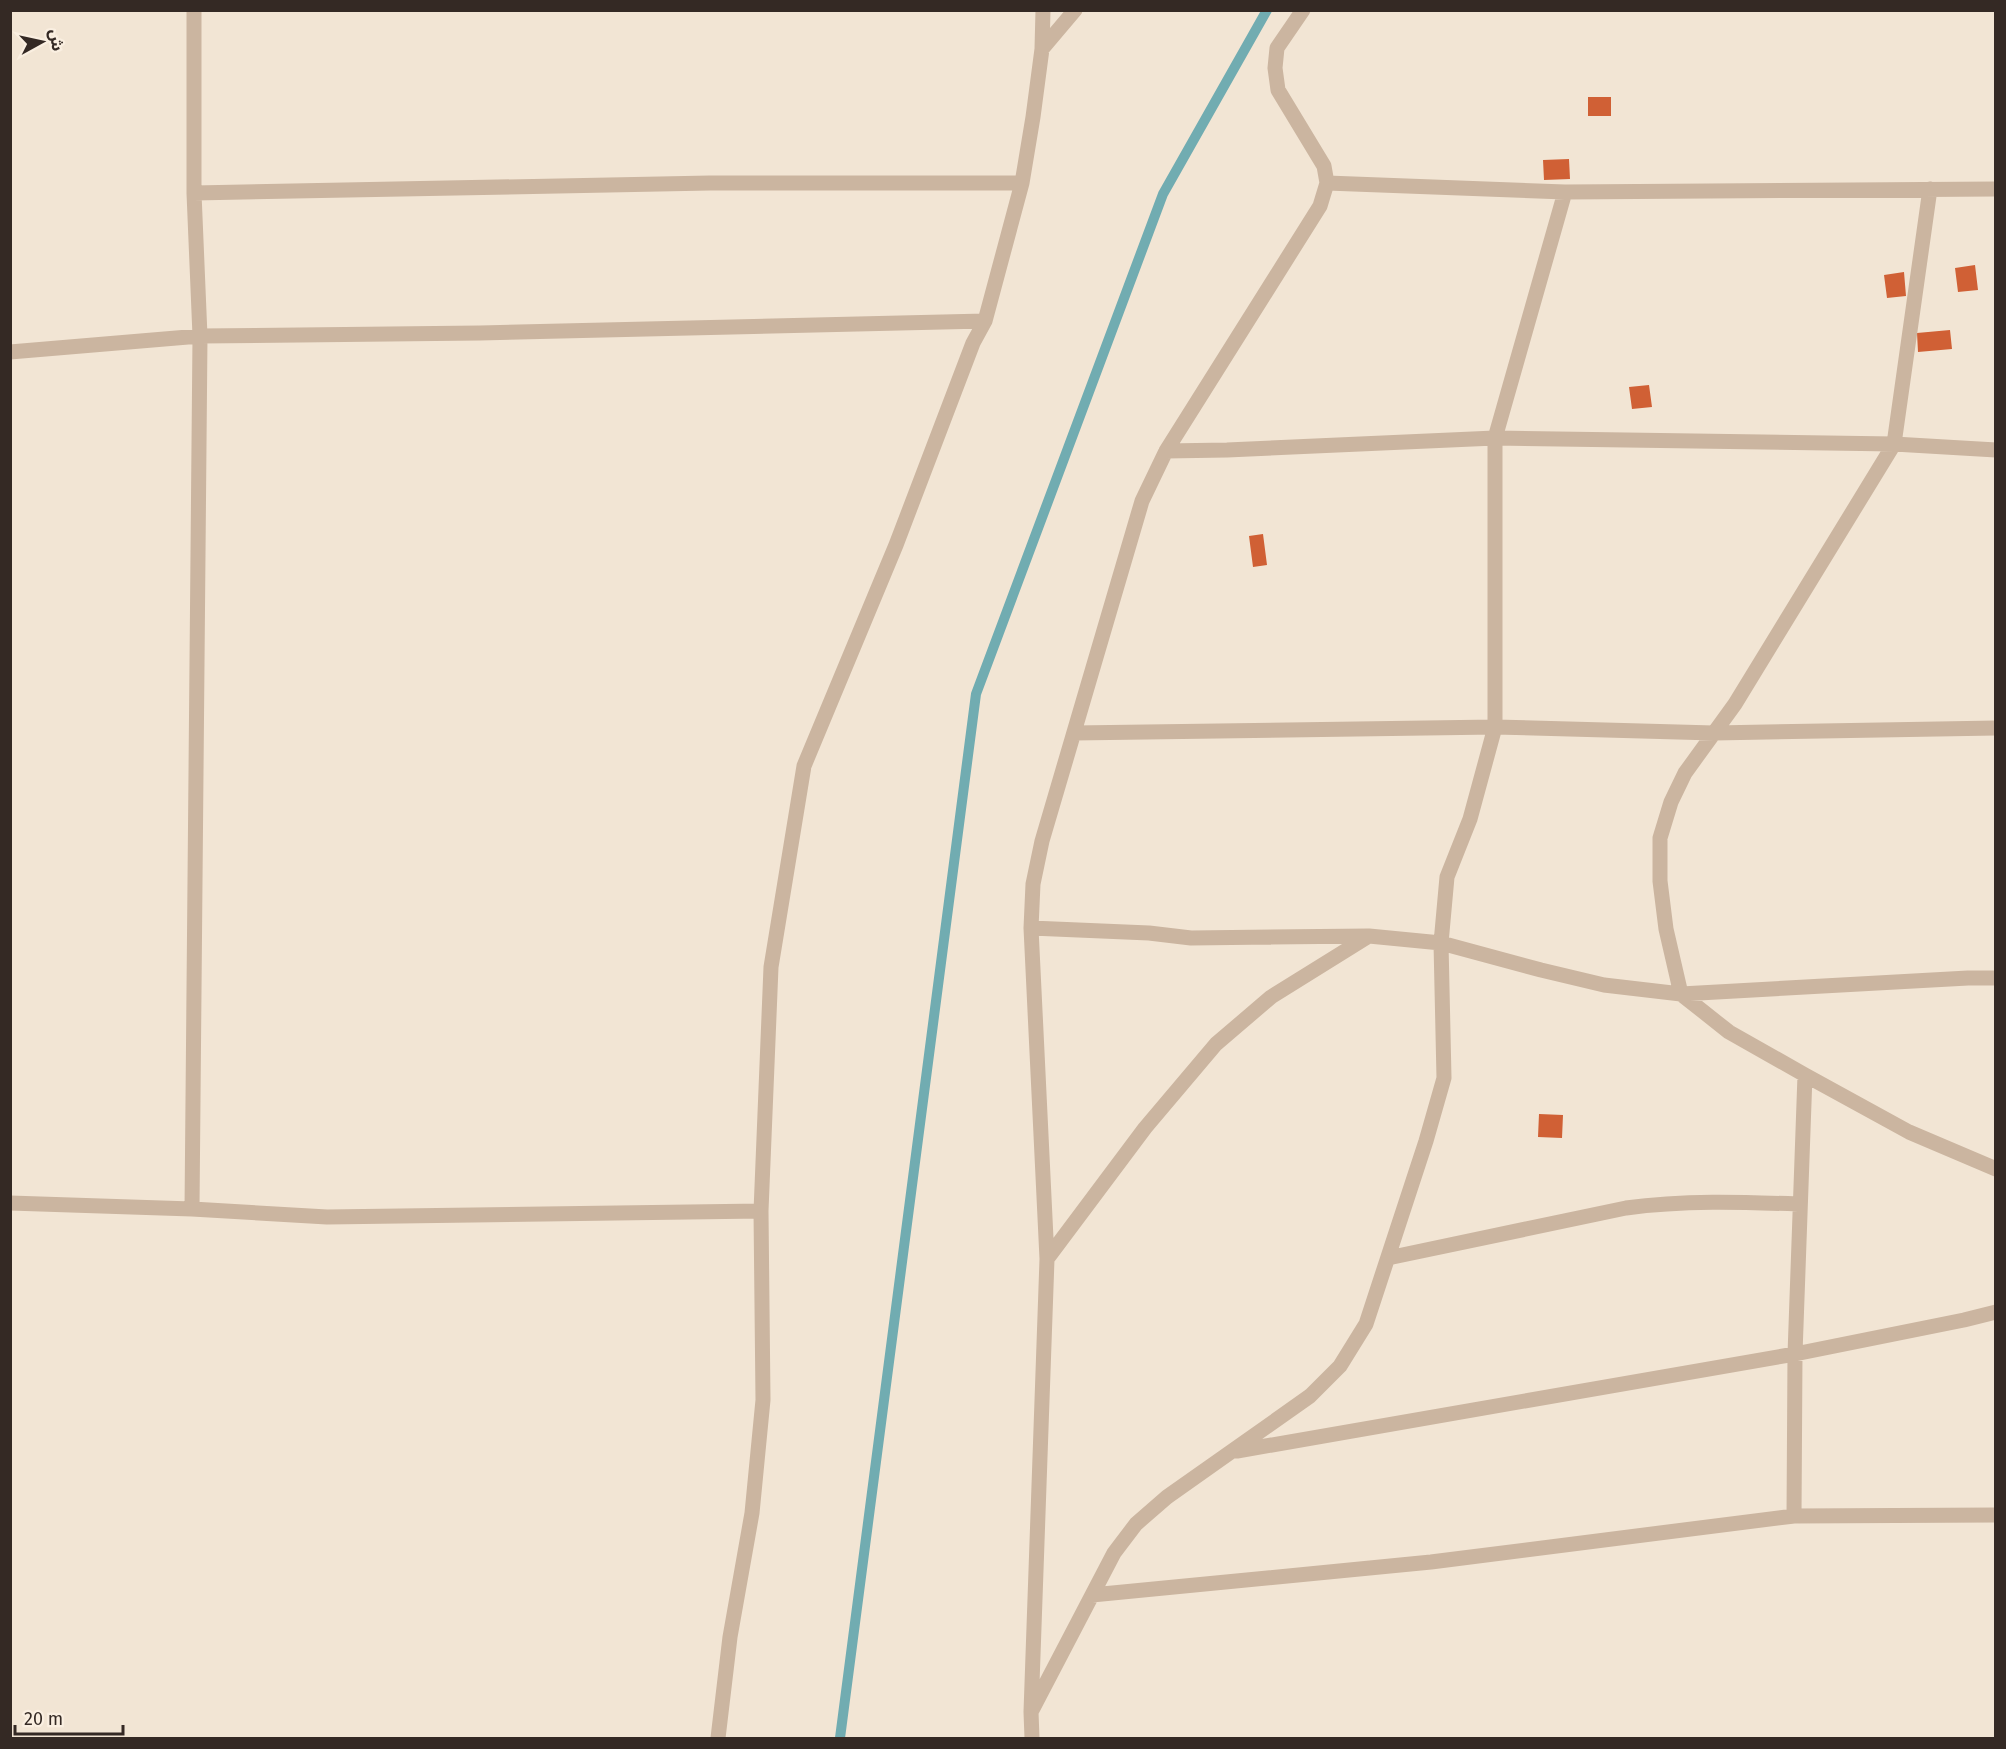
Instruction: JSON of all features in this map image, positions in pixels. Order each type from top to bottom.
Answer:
[{"type":"street","points":[[192,1209],[200,336],[194,193],[194,10]]},
{"type":"street","points":[[718,1738],[730,1637],[752,1513],[764,1400],[761,1211],[771,967],[804,766],[896,545],[973,343],[985,321],[1022,183],[1034,117],[1042,49],[1043,10]]},
{"type":"street","points":[[1042,49],[1075,10]]},
{"type":"street","points":[[1032,1738],[1031,1712],[1047,1259],[1031,928],[1033,884],[1042,841],[1142,501],[1166,451],[1320,206],[1327,183],[1324,166],[1278,90],[1275,68],[1277,48],[1303,10]]},
{"type":"street","points":[[194,193],[710,183],[1022,183]]},
{"type":"street","points":[[1327,183],[1565,192],[1995,189]]},
{"type":"street","points":[[1930,189],[1894,444],[1735,704],[1684,773],[1671,802],[1660,838],[1660,881],[1666,929],[1681,994],[1729,1032],[1909,1132],[1995,1169]]},
{"type":"street","points":[[1031,1712],[1114,1553],[1136,1524],[1167,1497],[1310,1396],[1340,1366],[1366,1324],[1426,1141],[1444,1078],[1441,943],[1447,877],[1470,819],[1495,727],[1495,438],[1565,192]]},
{"type":"street","points":[[10,352],[200,336],[480,333],[985,321]]},
{"type":"street","points":[[1166,451],[1495,438],[1894,444],[1995,450]]},
{"type":"street","points":[[1074,733],[1495,727],[1714,733],[1995,728]]},
{"type":"street","points":[[1031,928],[1149,933],[1191,938],[1369,936],[1441,943],[1604,985],[1681,994],[1956,978],[1995,978]]},
{"type":"street","points":[[1047,1259],[1145,1128],[1216,1044],[1271,997],[1369,936]]},
{"type":"street","points":[[1794,1516],[1795,1354],[1805,1074]]},
{"type":"street","points":[[1388,1258],[1654,1204],[1703,1201],[1799,1204]]},
{"type":"street","points":[[10,1203],[192,1209],[327,1217],[761,1211]]},
{"type":"street","points":[[1231,1452],[1795,1354],[1995,1312]]},
{"type":"street","points":[[1092,1595],[1431,1562],[1794,1516],[1995,1515]]},
{"type":"building","points":[[1588,97],[1611,97],[1611,116],[1588,116]]},
{"type":"building","points":[[1569,159],[1570,179],[1544,180],[1543,160]]},
{"type":"building","points":[[1975,265],[1978,290],[1958,292],[1955,268]]},
{"type":"building","points":[[1904,272],[1906,296],[1887,298],[1884,275]]},
{"type":"building","points":[[1950,330],[1952,349],[1918,352],[1917,333]]},
{"type":"building","points":[[1649,385],[1652,407],[1632,409],[1629,387]]},
{"type":"building","points":[[1263,534],[1267,565],[1253,567],[1249,536]]},
{"type":"building","points":[[1539,1114],[1563,1115],[1562,1138],[1538,1137]]},
{"type":"waterway","points":[[840,1738],[976,694],[1163,194],[1267,10]]}]
